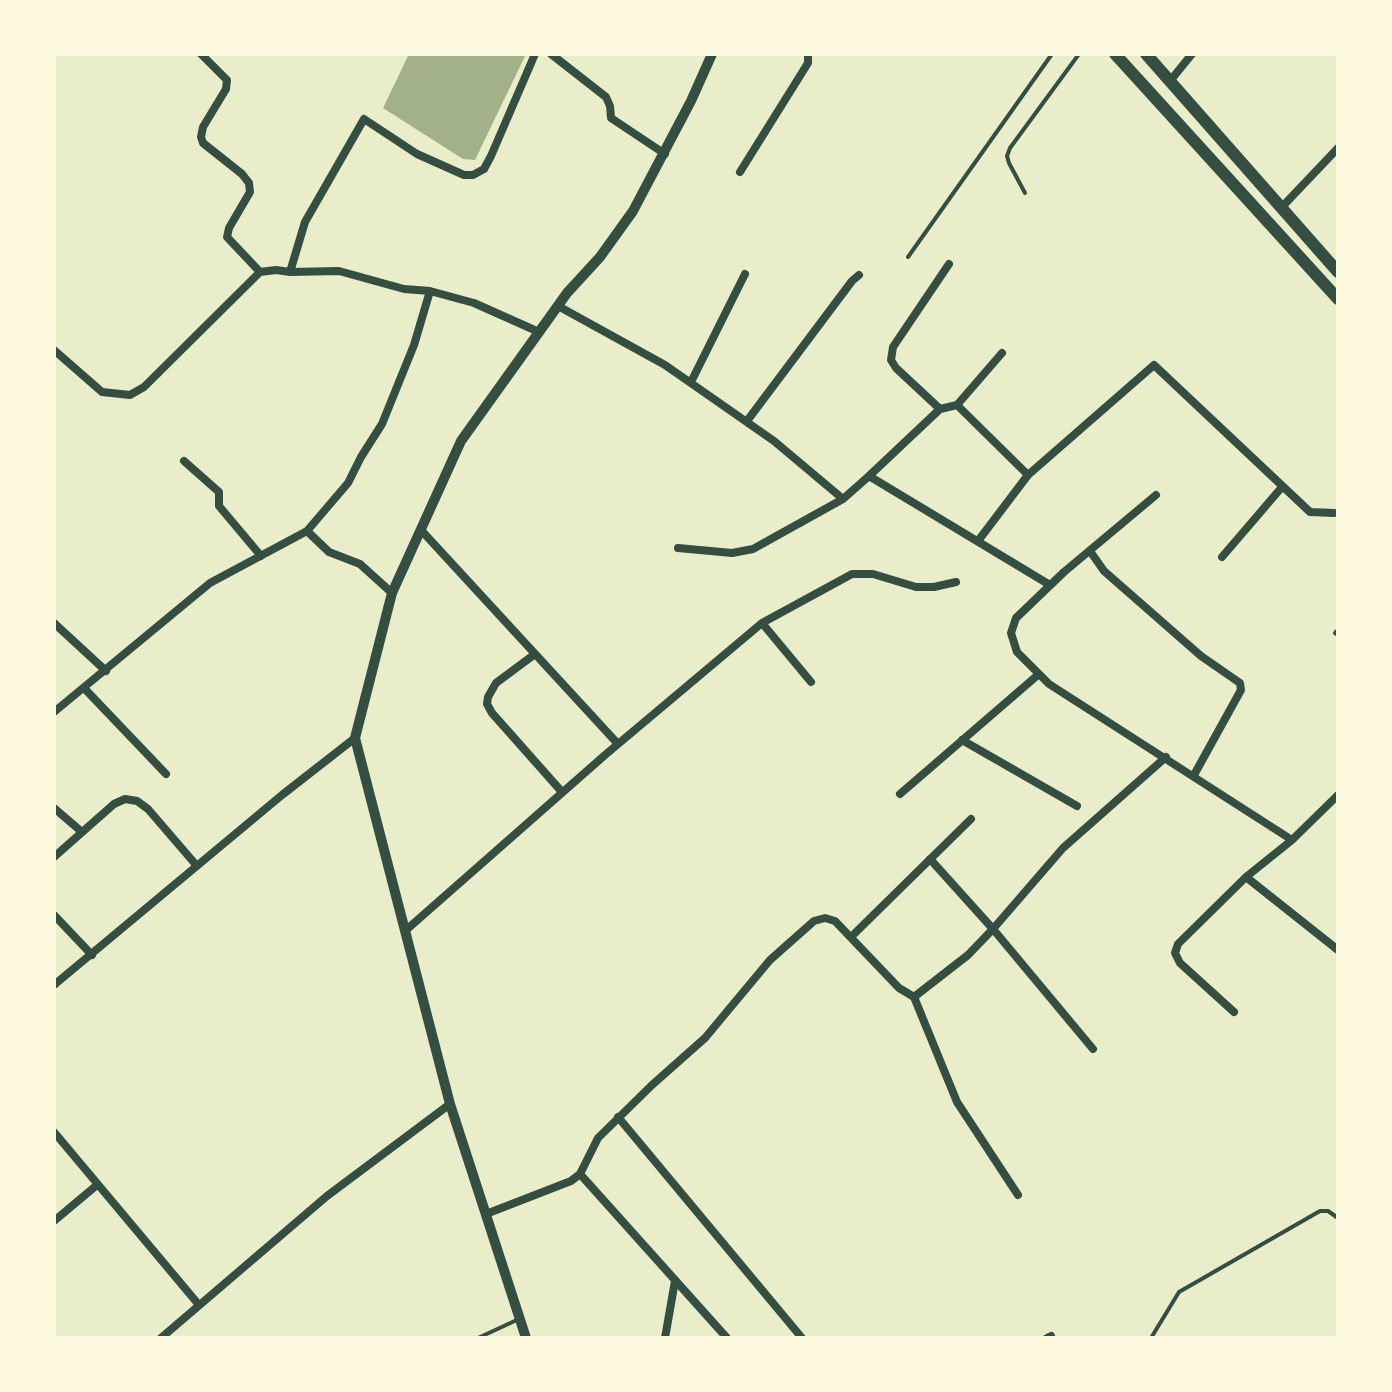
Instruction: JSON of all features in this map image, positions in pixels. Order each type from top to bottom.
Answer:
[{"type":"main road","points":[[1115,54],[1338,299]]},
{"type":"main road","points":[[1146,54],[1338,272]]},
{"type":"street","points":[[201,54],[227,80],[226,89],[203,127],[203,143],[249,183],[250,192],[227,237],[260,272]]},
{"type":"street","points":[[290,272],[305,222],[364,119],[417,154],[464,175],[473,175],[484,169],[491,156],[535,54]]},
{"type":"street","points":[[551,54],[606,97],[611,118],[665,154]]},
{"type":"street","points":[[526,1338],[450,1104],[355,738],[392,593],[461,441],[558,306],[625,222],[665,154],[712,54]]},
{"type":"street","points":[[740,172],[808,63],[808,54]]},
{"type":"street","points":[[1170,81],[1192,54]]},
{"type":"street","points":[[1281,208],[1338,148]]},
{"type":"street","points":[[940,409],[891,360],[893,347],[949,264]]},
{"type":"street","points":[[54,350],[102,392],[130,395],[144,387],[260,272],[276,270],[339,271],[404,289],[430,291],[474,303],[539,332]]},
{"type":"street","points":[[691,382],[745,274]]},
{"type":"street","points":[[747,421],[859,275]]},
{"type":"street","points":[[54,712],[210,583],[307,531],[348,483],[382,424],[414,345],[430,291]]},
{"type":"street","points":[[558,306],[691,382],[774,441],[843,499]]},
{"type":"street","points":[[678,548],[732,553],[753,549],[843,499],[940,409],[957,405],[1002,353]]},
{"type":"street","points":[[978,541],[1028,475],[1154,365],[1310,512],[1337,514]]},
{"type":"street","points":[[957,405],[1028,475]]},
{"type":"street","points":[[184,461],[219,492],[219,506],[261,556]]},
{"type":"street","points":[[869,476],[1050,585]]},
{"type":"street","points":[[1222,557],[1282,487]]},
{"type":"street","points":[[1156,495],[1016,618],[1011,633],[1017,652],[1049,684],[1292,840]]},
{"type":"street","points":[[421,530],[618,744]]},
{"type":"street","points":[[307,531],[329,552],[360,564],[392,593]]},
{"type":"street","points":[[1090,551],[1104,571],[1201,656],[1240,683],[1241,690],[1194,775]]},
{"type":"street","points":[[405,931],[562,792],[762,623],[852,574],[873,574],[916,587],[956,582]]},
{"type":"street","points":[[54,623],[106,671]]},
{"type":"street","points":[[762,623],[811,682]]},
{"type":"street","points":[[535,654],[496,683],[487,704],[562,792]]},
{"type":"street","points":[[900,794],[1039,674]]},
{"type":"street","points":[[84,688],[166,774]]},
{"type":"street","points":[[54,985],[355,738]]},
{"type":"street","points":[[962,740],[1077,806]]},
{"type":"street","points":[[914,997],[968,955],[1063,848],[1166,757]]},
{"type":"street","points":[[1234,1012],[1180,963],[1175,953],[1178,944],[1246,877],[1292,840],[1338,795]]},
{"type":"street","points":[[54,857],[114,804],[125,799],[137,801],[148,809],[197,866]]},
{"type":"street","points":[[54,808],[82,832]]},
{"type":"street","points":[[851,937],[971,819]]},
{"type":"street","points":[[930,859],[1093,1049]]},
{"type":"street","points":[[1246,877],[1338,950]]},
{"type":"street","points":[[54,915],[92,955]]},
{"type":"street","points":[[486,1214],[571,1181],[580,1174],[598,1138],[618,1117],[705,1038],[770,960],[814,921],[825,918],[835,921],[899,988],[914,997],[957,1102],[1018,1195]]},
{"type":"street","points":[[161,1338],[327,1196],[450,1104]]},
{"type":"street","points":[[618,1117],[802,1338]]},
{"type":"street","points":[[54,1132],[58,1144],[199,1305]]},
{"type":"street","points":[[580,1174],[727,1338]]},
{"type":"street","points":[[54,1221],[97,1185]]},
{"type":"street","points":[[665,1338],[675,1281]]},
{"type":"lane","points":[[908,257],[1052,54]]},
{"type":"lane","points":[[1025,193],[1009,163],[1007,156],[1010,148],[1079,54]]},
{"type":"lane","points":[[1151,1338],[1179,1292],[1320,1211],[1328,1211],[1338,1218]]},
{"type":"lane","points":[[478,1338],[519,1319]]},
{"type":"shaded area","points":[[409,54],[526,54],[475,160],[463,159],[383,108]]}]
